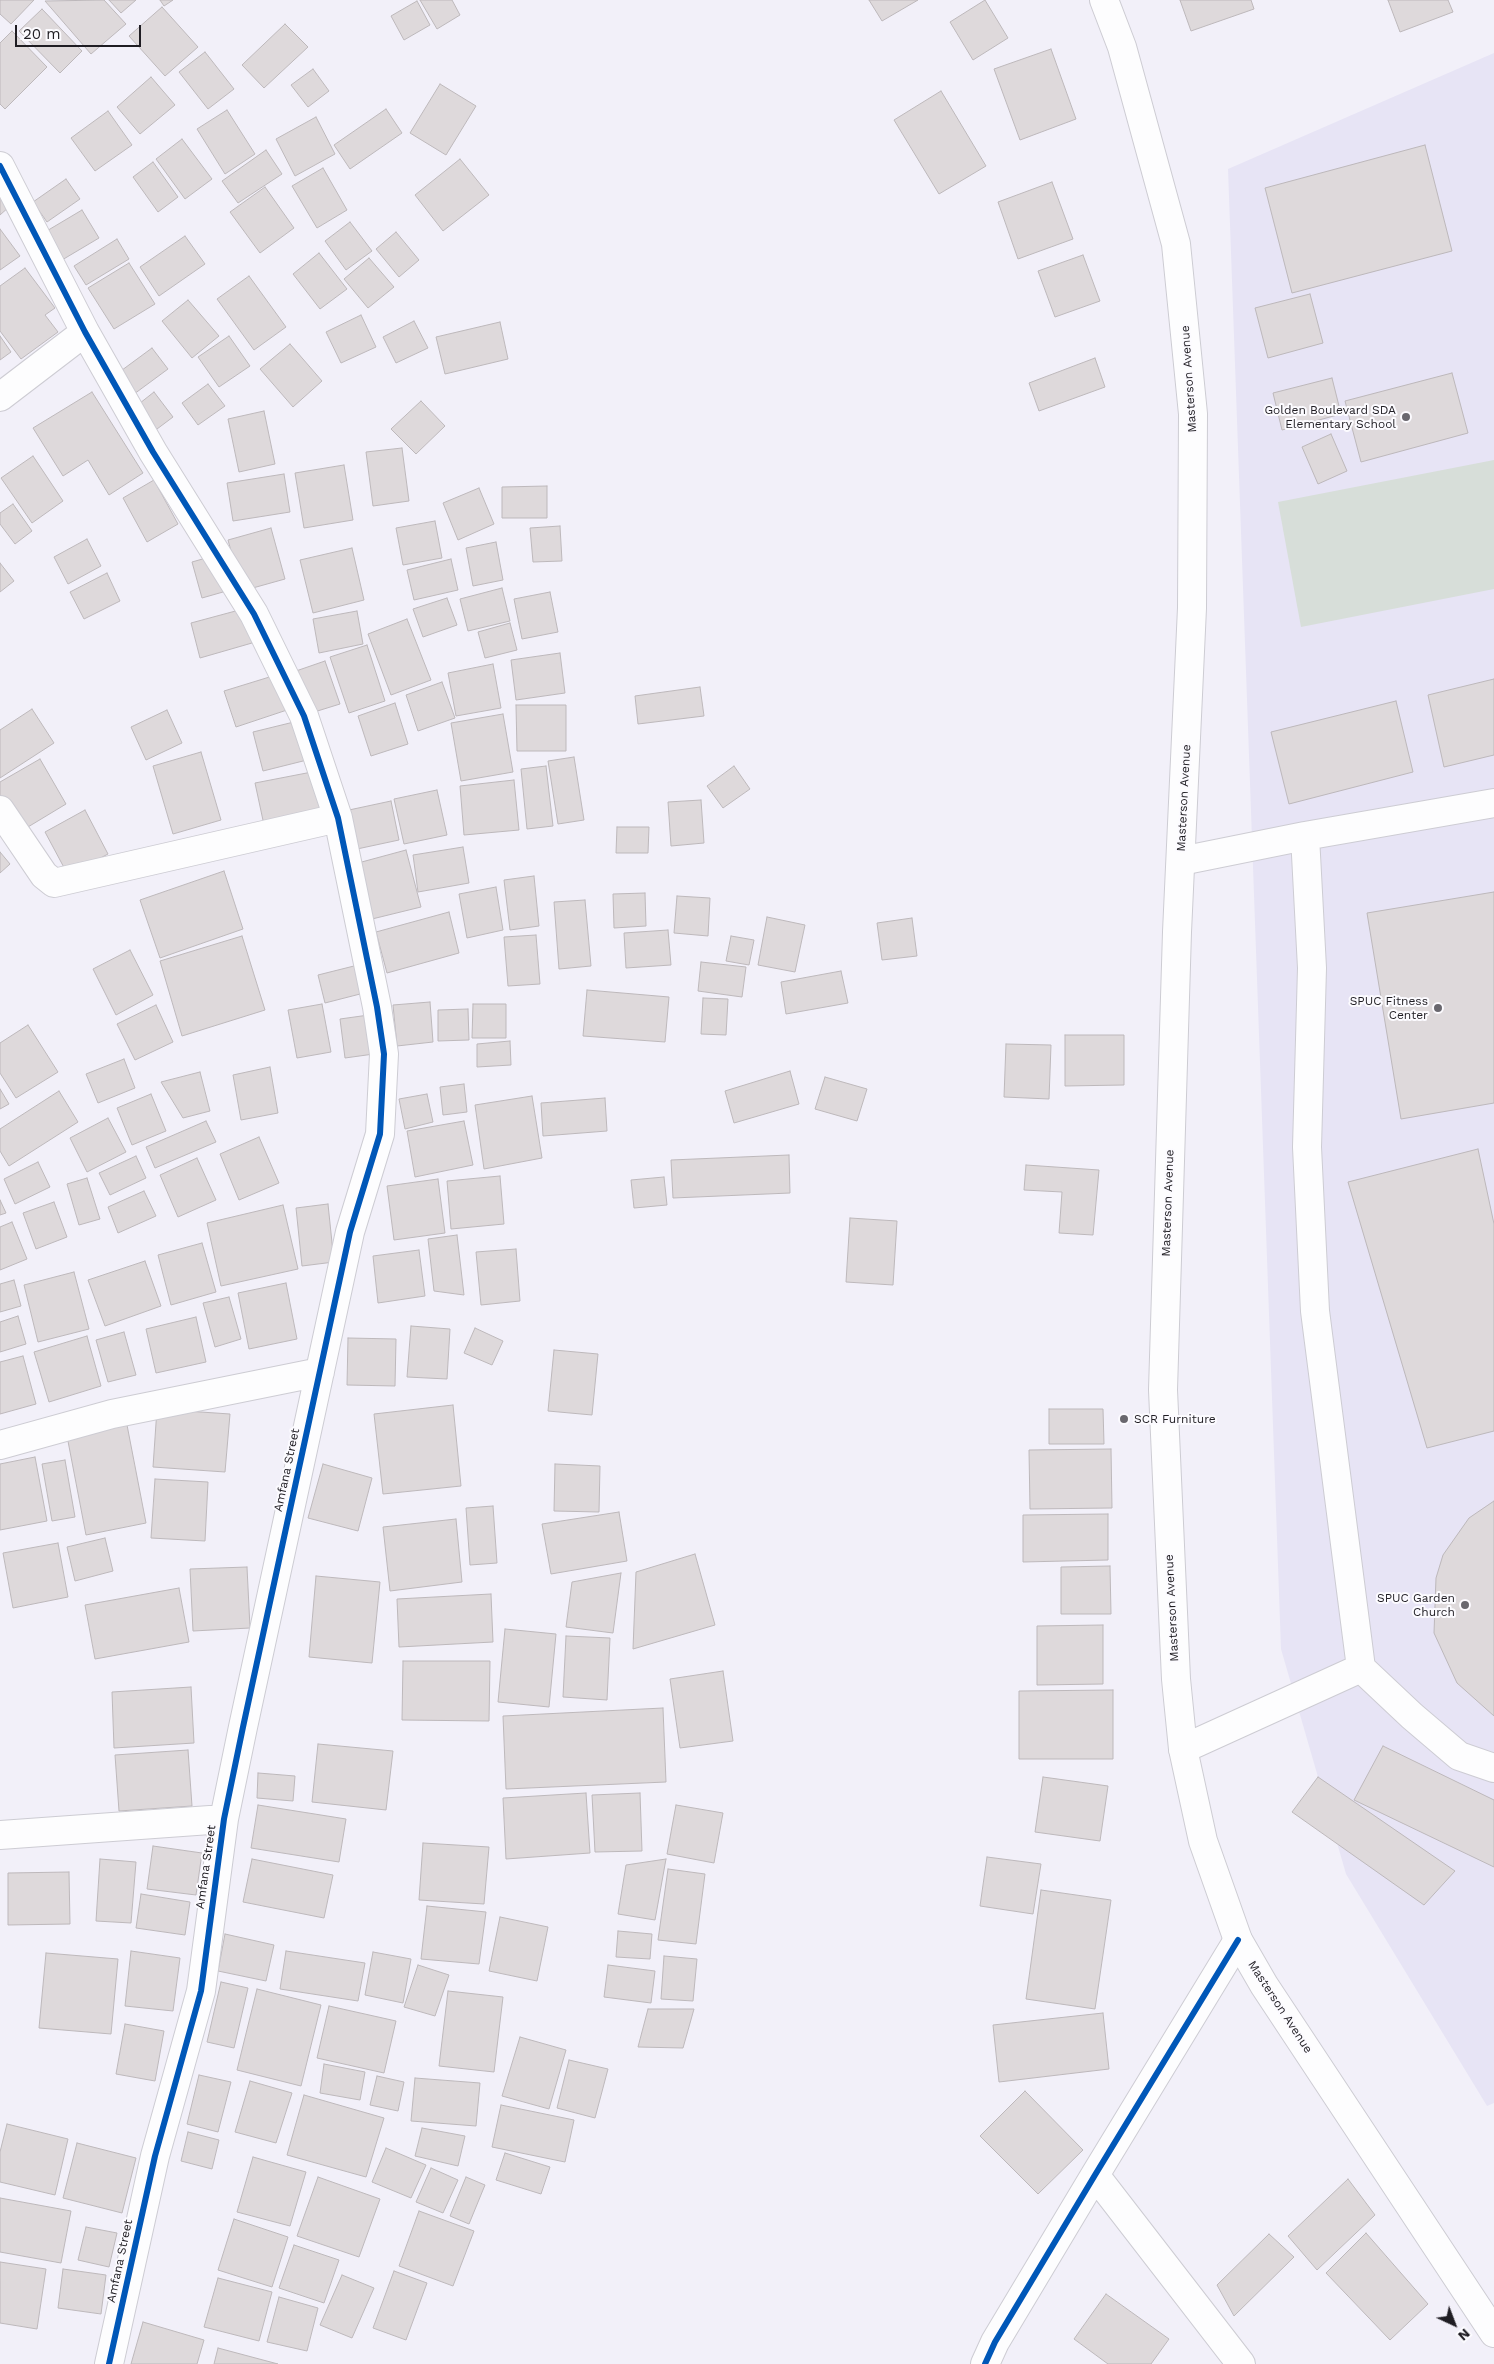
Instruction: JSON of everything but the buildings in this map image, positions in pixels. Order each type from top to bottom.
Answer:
[{"type":"street","name":"Masterson Avenue","points":[[1104,0],[1122,46],[1176,244],[1194,414],[1192,608],[1162,1390],[1176,1679],[1183,1749],[1203,1841],[1238,1940],[1264,1985],[1491,2322]]},
{"type":"street","name":"Amfana Street","points":[[0,166],[85,332],[153,452],[254,614],[304,716],[338,818],[377,1007],[384,1054],[380,1134],[350,1232],[224,1819],[201,1991],[155,2156],[109,2364]]},
{"type":"street","points":[[0,397],[85,332]]},
{"type":"street","points":[[1181,862],[1305,836],[1494,803]]},
{"type":"street","points":[[0,810],[44,875],[54,883],[338,818]]},
{"type":"street","points":[[1305,836],[1312,968],[1306,1146],[1315,1311],[1361,1668],[1412,1716],[1459,1756],[1494,1768]]},
{"type":"street","points":[[0,1445],[112,1414],[320,1372]]},
{"type":"street","points":[[1183,1749],[1361,1668]]},
{"type":"street","points":[[0,1835],[224,1819]]},
{"type":"street","points":[[985,2364],[995,2342],[1238,1940]]},
{"type":"street","points":[[1095,2175],[1241,2364]]},
{"type":"shaded area","points":[[1494,53],[1494,2103],[1487,2106],[1346,1874],[1281,1649],[1228,169]]},
{"type":"shaded area","points":[[1494,460],[1494,589],[1301,627],[1278,502]]},
{"type":"cycle path","points":[[0,166],[85,332],[153,452],[254,614],[304,716],[338,818],[377,1007],[384,1054],[380,1134],[350,1232],[243,1727],[224,1819],[201,1991],[155,2156],[109,2364]]},
{"type":"cycle path","points":[[985,2364],[995,2342],[1238,1940]]},
{"type":"place","name":"Golden Boulevard SDA Elementary School","points":[[1406,417]]},
{"type":"place","name":"SPUC Fitness Center","points":[[1438,1008]]},
{"type":"place","name":"SCR Furniture","points":[[1124,1419]]},
{"type":"place","name":"SPUC Garden Church","points":[[1465,1605]]}]
